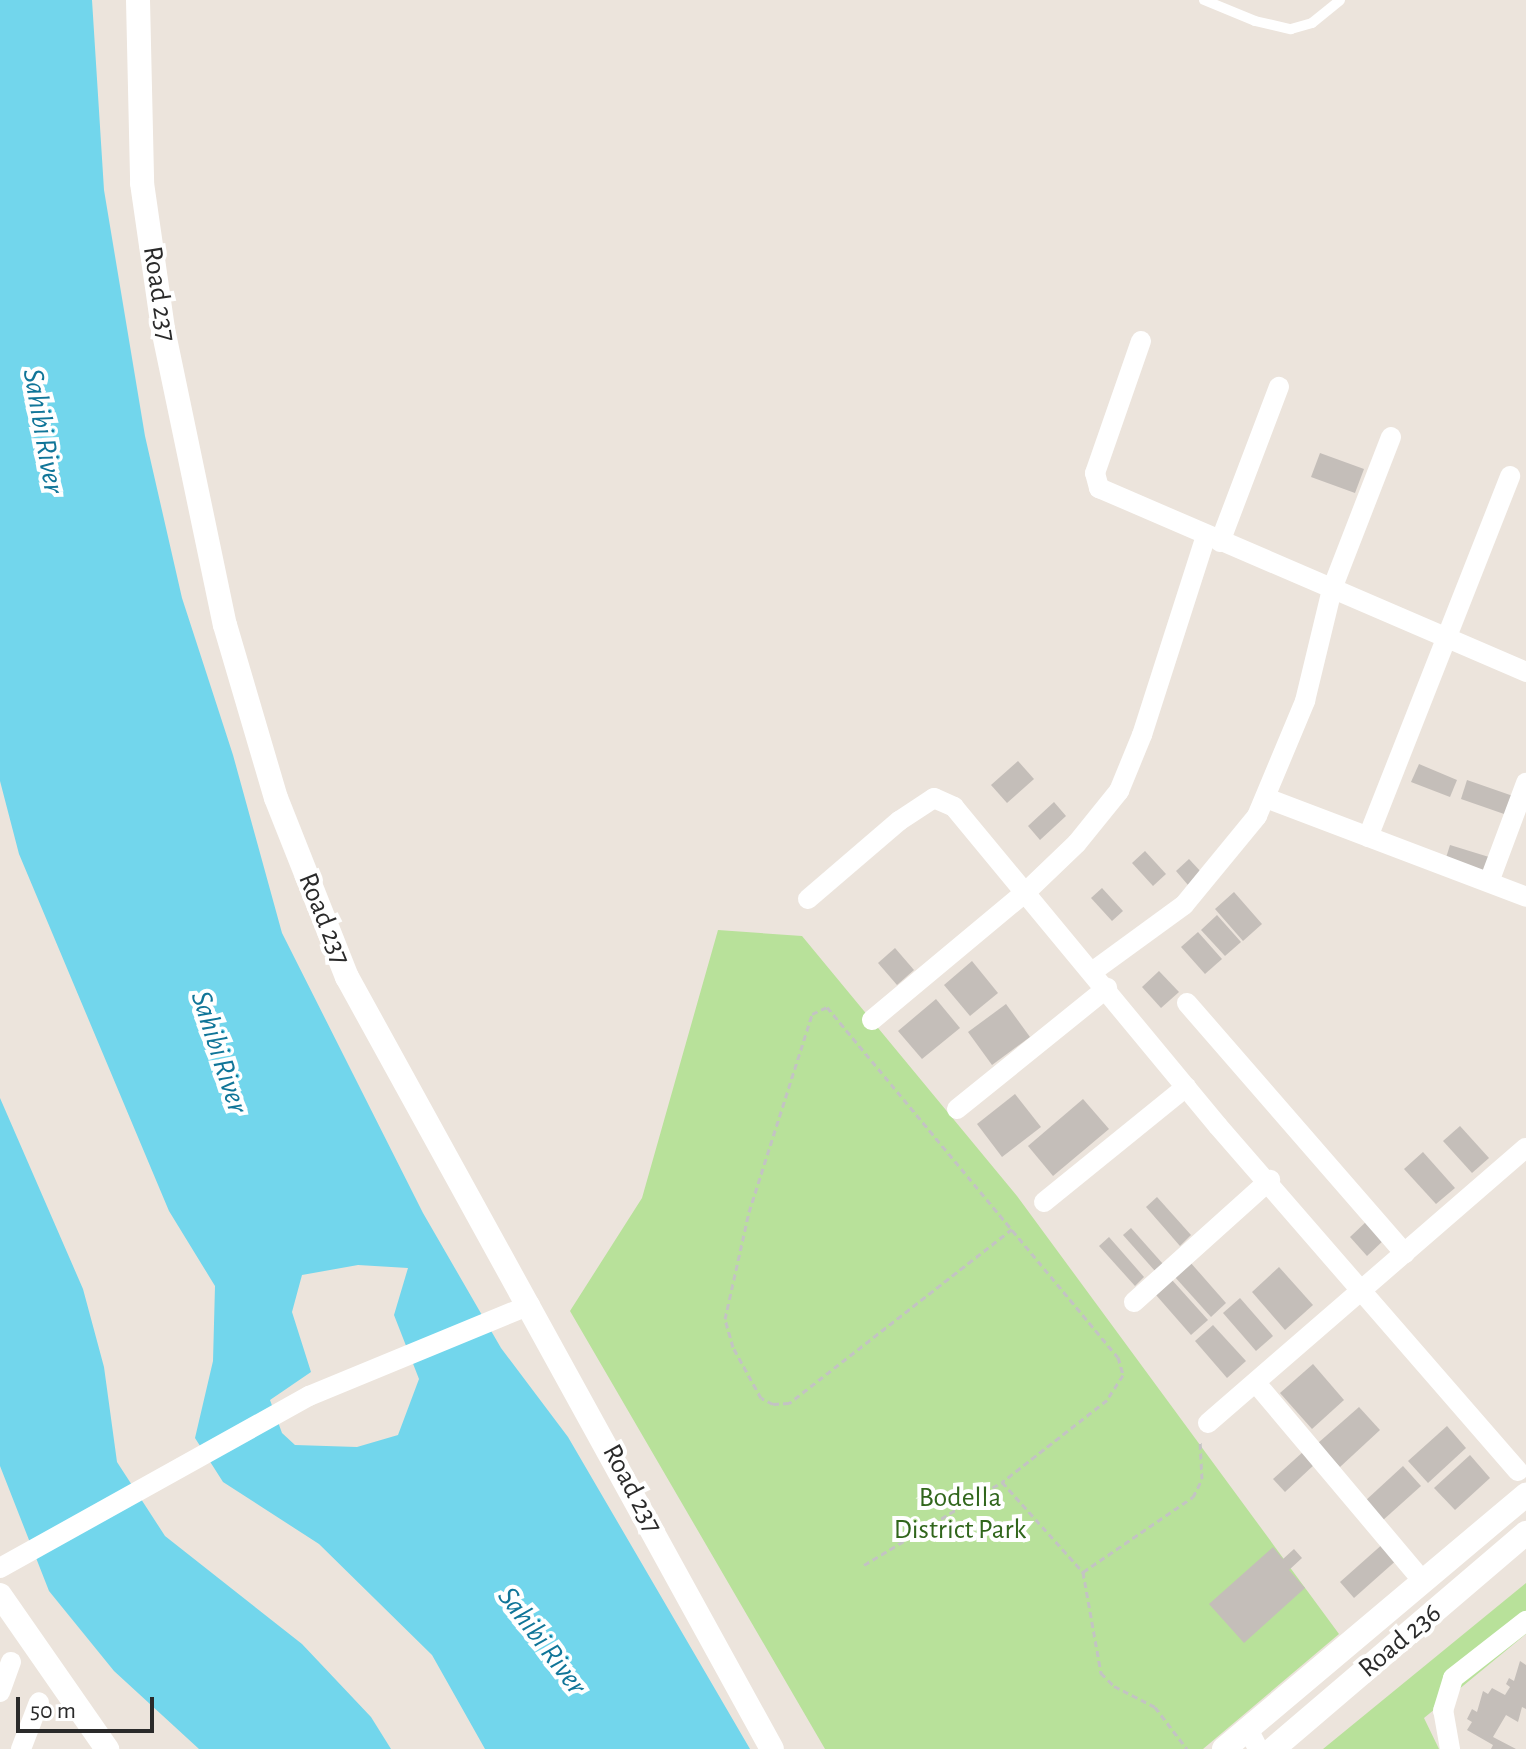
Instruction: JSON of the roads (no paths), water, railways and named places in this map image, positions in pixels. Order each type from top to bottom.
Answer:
[{"type":"street","name":"Road 237","points":[[138,0],[142,183],[163,329],[225,625],[276,798],[347,977],[772,1749]]},
{"type":"street","points":[[1141,341],[1095,473],[1099,488],[1526,672]]},
{"type":"street","points":[[872,1020],[1027,891],[1077,843],[1119,791],[1213,539],[1279,387]]},
{"type":"street","points":[[1092,972],[1184,905],[1212,876],[1266,798],[1305,701],[1332,589],[1391,437]]},
{"type":"street","points":[[1368,837],[1510,476]]},
{"type":"street","points":[[1489,882],[1526,783]]},
{"type":"street","points":[[808,899],[899,821],[934,798],[954,807],[1027,891],[1186,1087],[1270,1180],[1522,1476]]},
{"type":"street","points":[[1266,798],[1526,897]]},
{"type":"street","points":[[957,1109],[1107,988]]},
{"type":"street","points":[[1187,1003],[1405,1254]]},
{"type":"street","points":[[1044,1202],[1186,1087]]},
{"type":"street","points":[[1208,1423],[1526,1148]]},
{"type":"street","points":[[1134,1302],[1270,1180]]},
{"type":"street","points":[[8,1565],[141,1494],[309,1396],[360,1379],[530,1305]]},
{"type":"street","points":[[1256,1383],[1423,1581]]},
{"type":"street","points":[[1224,1749],[1253,1739],[1423,1581],[1526,1495]]},
{"type":"street","name":"Road 236","points":[[1273,1749],[1526,1533]]},
{"type":"street","points":[[0,1595],[107,1749]]},
{"type":"street","points":[[1450,1749],[1443,1711],[1453,1678],[1526,1621]]},
{"type":"street","points":[[0,1692],[11,1662]]},
{"type":"street","points":[[21,1749],[39,1702]]},
{"type":"lane","points":[[1204,0],[1255,21],[1291,29],[1312,23],[1340,0]]},
{"type":"water","name":"Sahibi River","points":[[0,0],[92,0],[104,190],[145,436],[182,598],[233,755],[282,933],[423,1213],[501,1348],[568,1437],[750,1749],[485,1749],[432,1655],[319,1544],[223,1482],[195,1438],[213,1361],[215,1286],[169,1211],[19,854],[0,781]],"holes":[[[358,1265],[408,1268],[394,1315],[419,1379],[398,1435],[357,1447],[295,1445],[282,1433],[270,1400],[311,1372],[292,1312],[302,1275]]]},
{"type":"water","points":[[0,1098],[83,1289],[104,1367],[117,1462],[165,1536],[302,1644],[371,1717],[391,1749],[199,1749],[114,1671],[49,1591],[0,1466]]},
{"type":"park label","name":"Bodella District Park","points":[[960,1514]]}]
